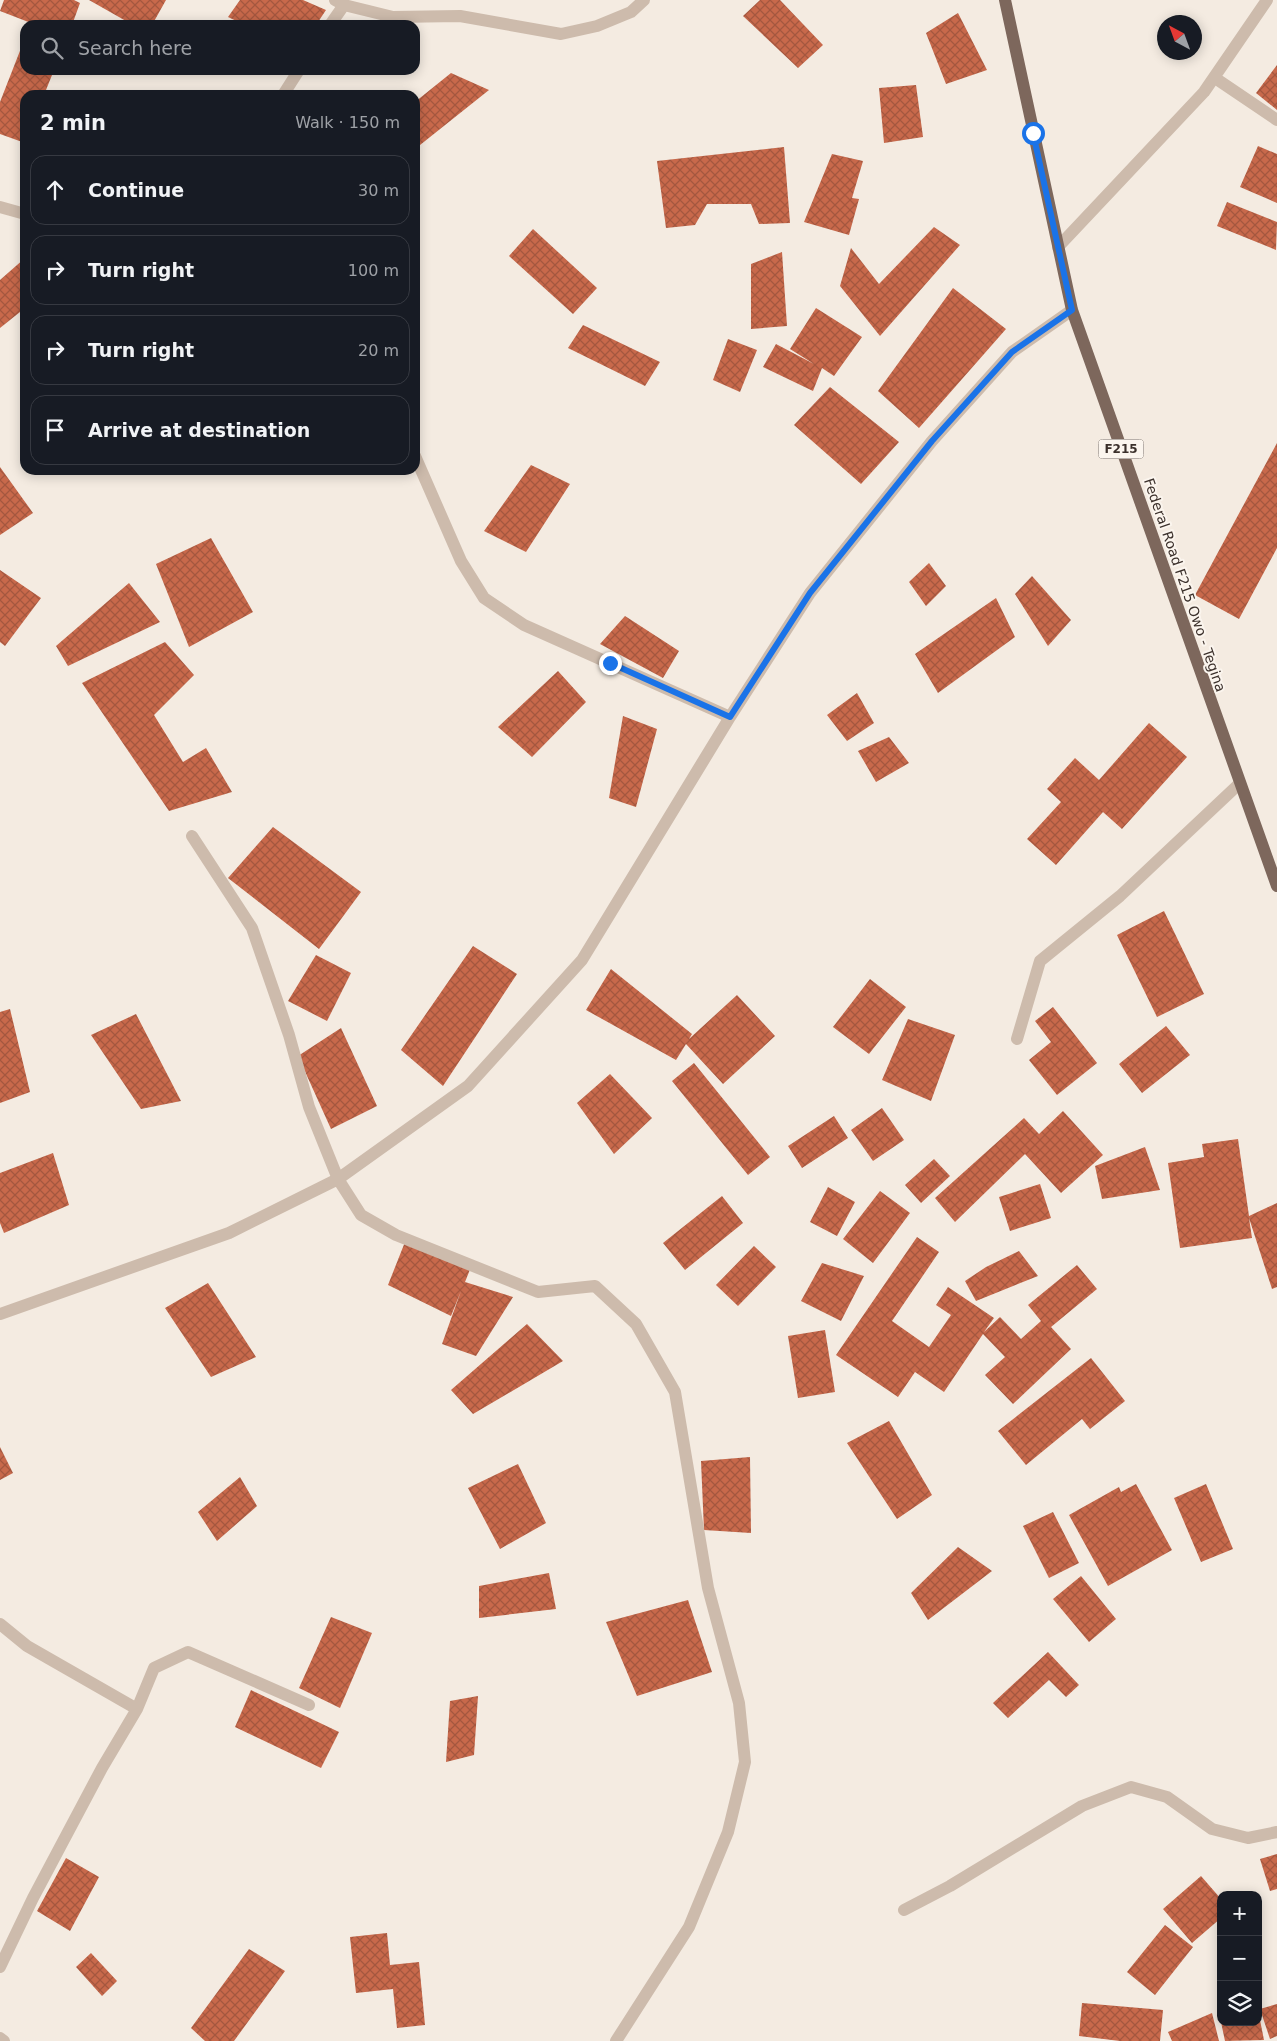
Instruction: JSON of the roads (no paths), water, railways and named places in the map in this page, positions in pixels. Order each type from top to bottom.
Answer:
[{"type":"main road","name":"Federal Road F215 Owo - Tegina","points":[[1005,0],[1072,310],[1239,784],[1277,886]]},
{"type":"street","points":[[332,20],[340,3],[394,17],[460,16],[561,34],[597,26],[631,12],[644,0]]},
{"type":"street","points":[[1058,247],[1215,78],[1266,0]]},
{"type":"street","points":[[286,90],[296,75]]},
{"type":"street","points":[[1215,78],[1277,120]]},
{"type":"street","points":[[0,207],[20,213]]},
{"type":"street","points":[[0,1314],[229,1234],[338,1179],[468,1086],[582,960],[730,717],[810,593],[932,441],[1012,352],[1072,310]]},
{"type":"street","points":[[420,467],[462,561],[484,598],[524,625],[730,717]]},
{"type":"street","points":[[1017,1039],[1040,961],[1120,896],[1239,784]]},
{"type":"street","points":[[192,836],[252,928],[289,1035],[309,1106],[338,1179],[361,1215],[396,1235],[538,1292],[595,1286],[636,1324],[675,1392],[708,1588],[739,1702],[746,1762],[728,1832],[689,1927],[616,2041]]},
{"type":"street","points":[[0,1624],[27,1646],[137,1709]]},
{"type":"street","points":[[0,1967],[33,1898],[102,1768],[137,1709],[154,1668],[188,1652],[309,1705]]},
{"type":"street","points":[[904,1910],[950,1886],[1082,1806],[1131,1786],[1167,1797],[1212,1829],[1248,1838],[1277,1832]]},
{"type":"street","points":[[0,2038],[4,2041]]}]
